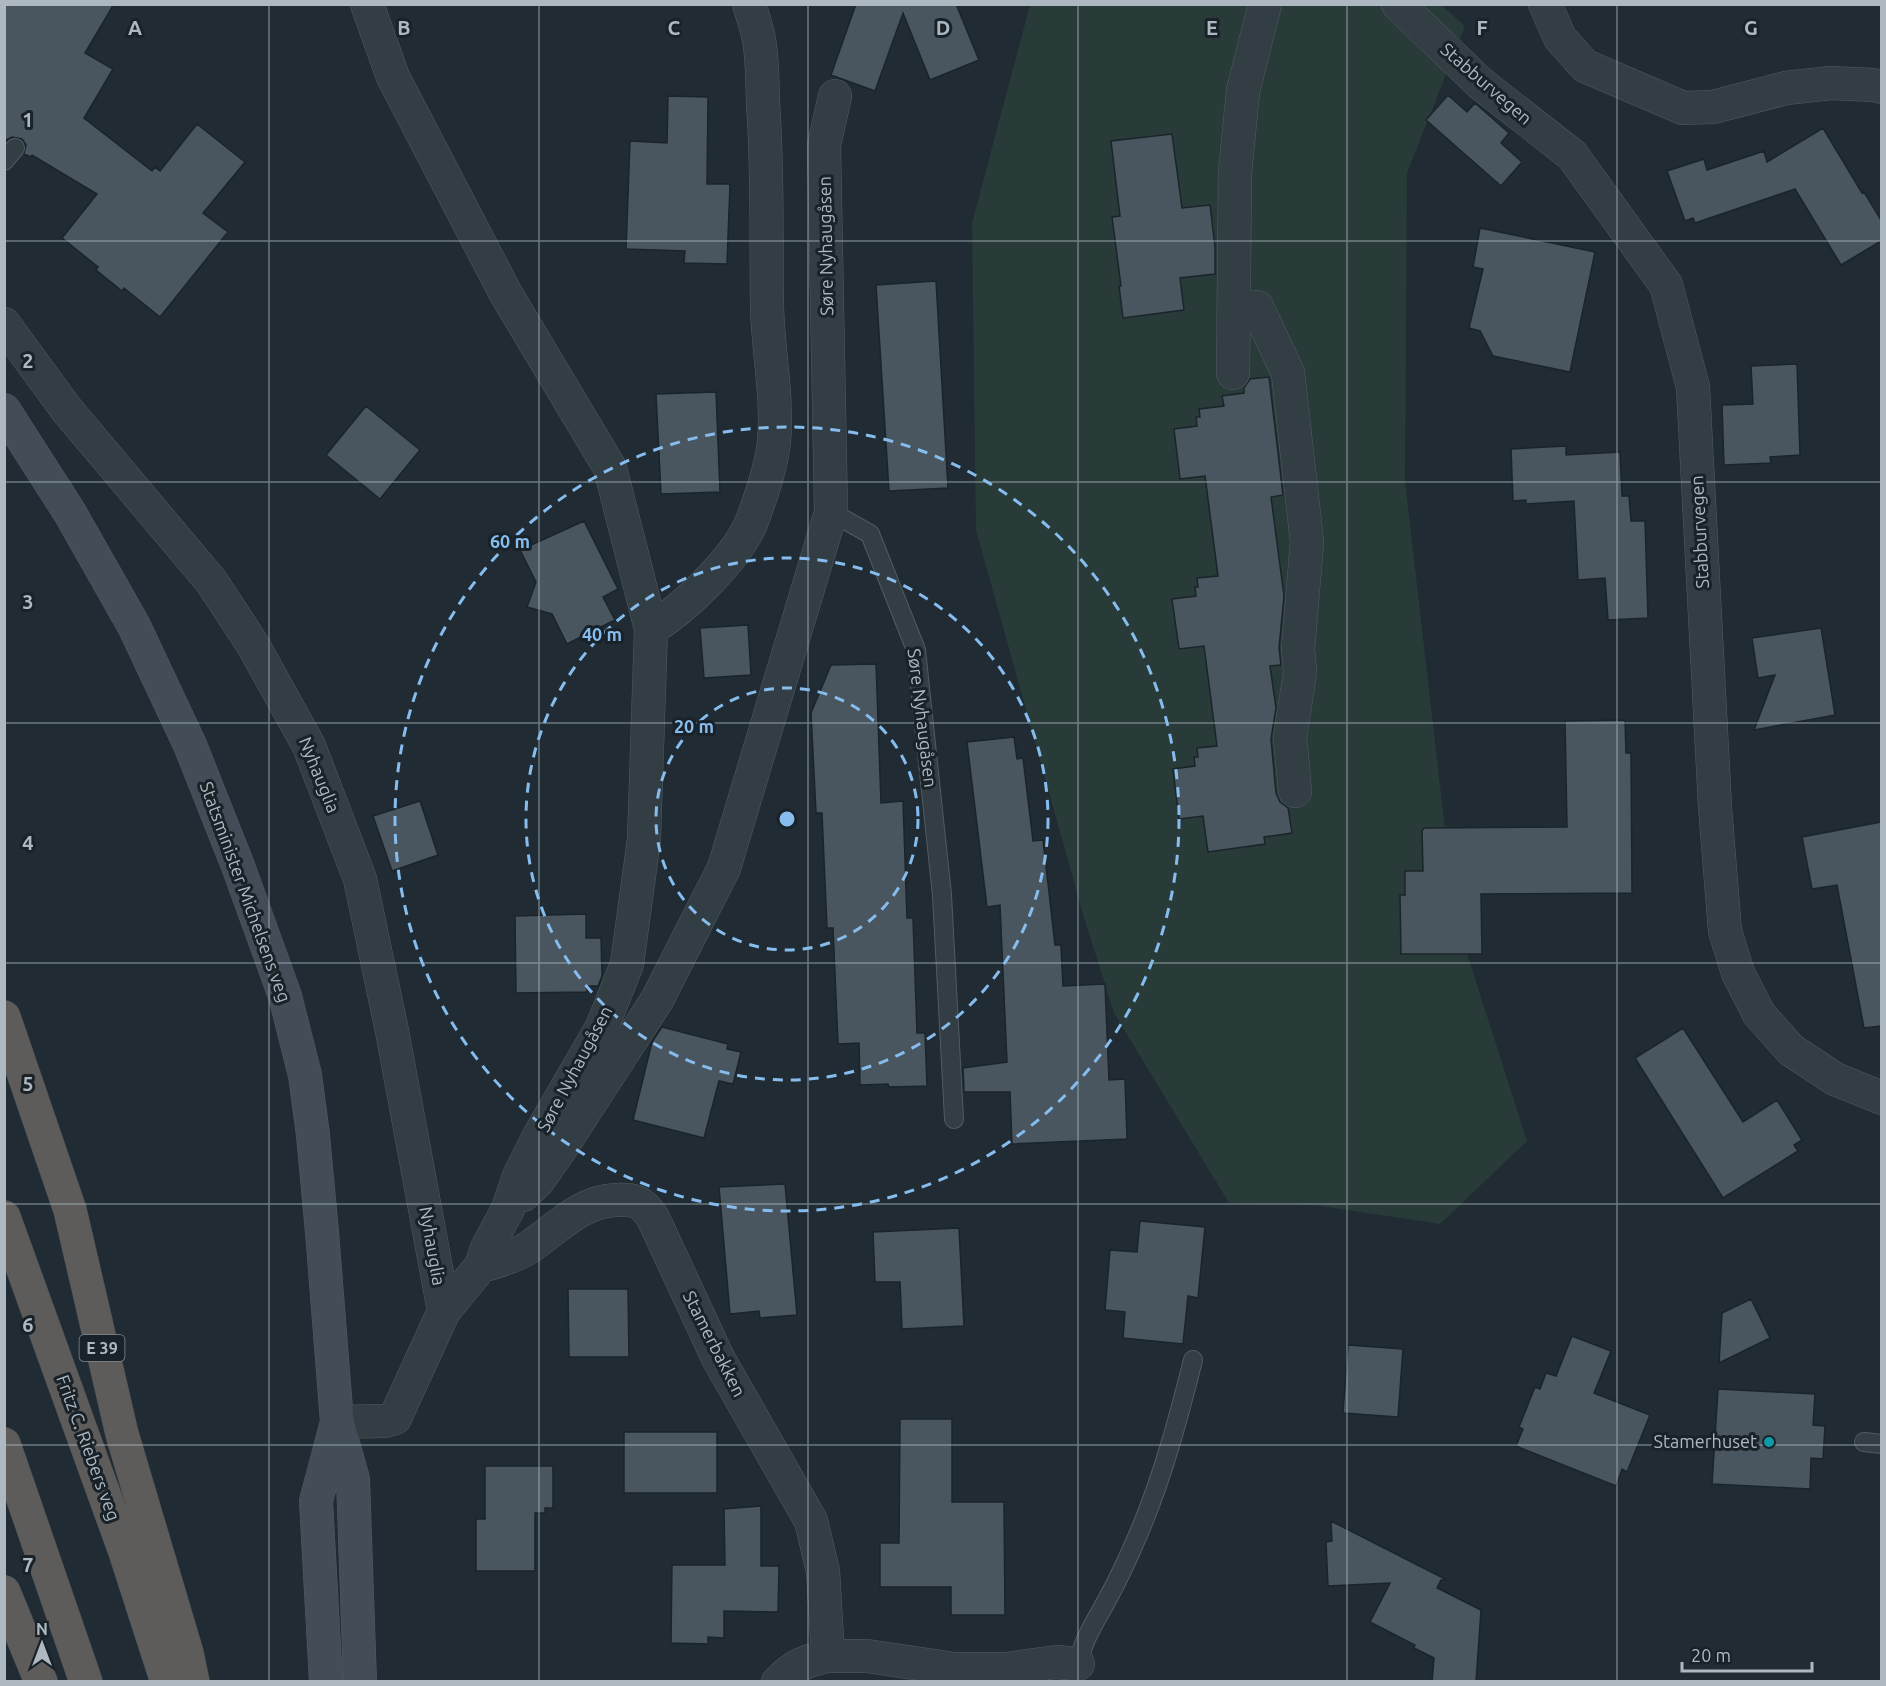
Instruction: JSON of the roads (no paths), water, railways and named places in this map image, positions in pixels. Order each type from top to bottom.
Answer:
[{"type":"highway","name":"E 39","points":[[4,1017],[70,1210],[122,1434],[187,1653],[193,1682]]},
{"type":"highway","name":"Fritz C. Riebers veg","points":[[4,1217],[125,1552],[167,1682]]},
{"type":"highway","points":[[4,1444],[86,1682]]},
{"type":"highway","points":[[4,1592],[41,1682]]},
{"type":"main road","name":"Statsminister Michelsens veg","points":[[4,410],[70,513],[134,626],[190,745],[238,866],[285,996],[305,1075],[313,1135],[331,1328],[337,1422],[353,1479],[360,1682]]},
{"type":"main road","name":"Statsminister Michelsens veg","points":[[326,1682],[316,1501],[337,1422]]},
{"type":"street","name":"Søre Nyhaugåsen","points":[[337,1422],[384,1421],[395,1418],[444,1311],[481,1266],[487,1248],[508,1209],[519,1176],[539,1136],[602,1027],[627,964],[644,838],[651,629],[610,468],[506,294],[393,77],[367,4]]},
{"type":"street","points":[[651,629],[679,610],[739,545],[751,523],[774,443],[774,400],[767,307],[768,187],[765,128],[759,36],[749,4]]},
{"type":"street","points":[[1233,373],[1235,172],[1242,102],[1265,4]]},
{"type":"street","name":"Stabburvegen","points":[[1398,4],[1480,83],[1572,154],[1666,285],[1693,387],[1714,795],[1725,931],[1738,973],[1759,1014],[1791,1050],[1835,1079],[1881,1098]]},
{"type":"street","points":[[1545,4],[1560,38],[1585,66],[1683,108],[1713,106],[1786,88],[1831,83],[1881,87]]},
{"type":"street","name":"Søre Nyhaugåsen","points":[[831,512],[824,145],[835,96]]},
{"type":"street","points":[[1234,306],[1257,307],[1288,373],[1307,542],[1298,649],[1300,673],[1290,737],[1295,790]]},
{"type":"street","name":"Nyhauglia","points":[[4,324],[68,410],[211,581],[253,645],[309,746],[360,879],[392,1031],[444,1311]]},
{"type":"street","points":[[508,1209],[538,1181],[657,1000],[724,868],[831,512]]},
{"type":"street","name":"Stamerbakken","points":[[481,1266],[526,1249],[569,1216],[601,1201],[631,1199],[645,1206],[653,1218],[718,1358],[811,1521],[823,1570],[828,1656]]},
{"type":"street","points":[[778,1682],[792,1668],[828,1656],[867,1656],[954,1669],[1006,1669],[1056,1662],[1077,1664]]},
{"type":"lane","name":"Søre Nyhaugåsen","points":[[831,512],[870,534],[916,650],[942,895],[954,1119]]},
{"type":"lane","points":[[1077,1664],[1081,1648],[1138,1535],[1162,1472],[1179,1418],[1193,1360]]},
{"type":"place","name":"Stamerhuset","points":[[1769,1442]]}]
